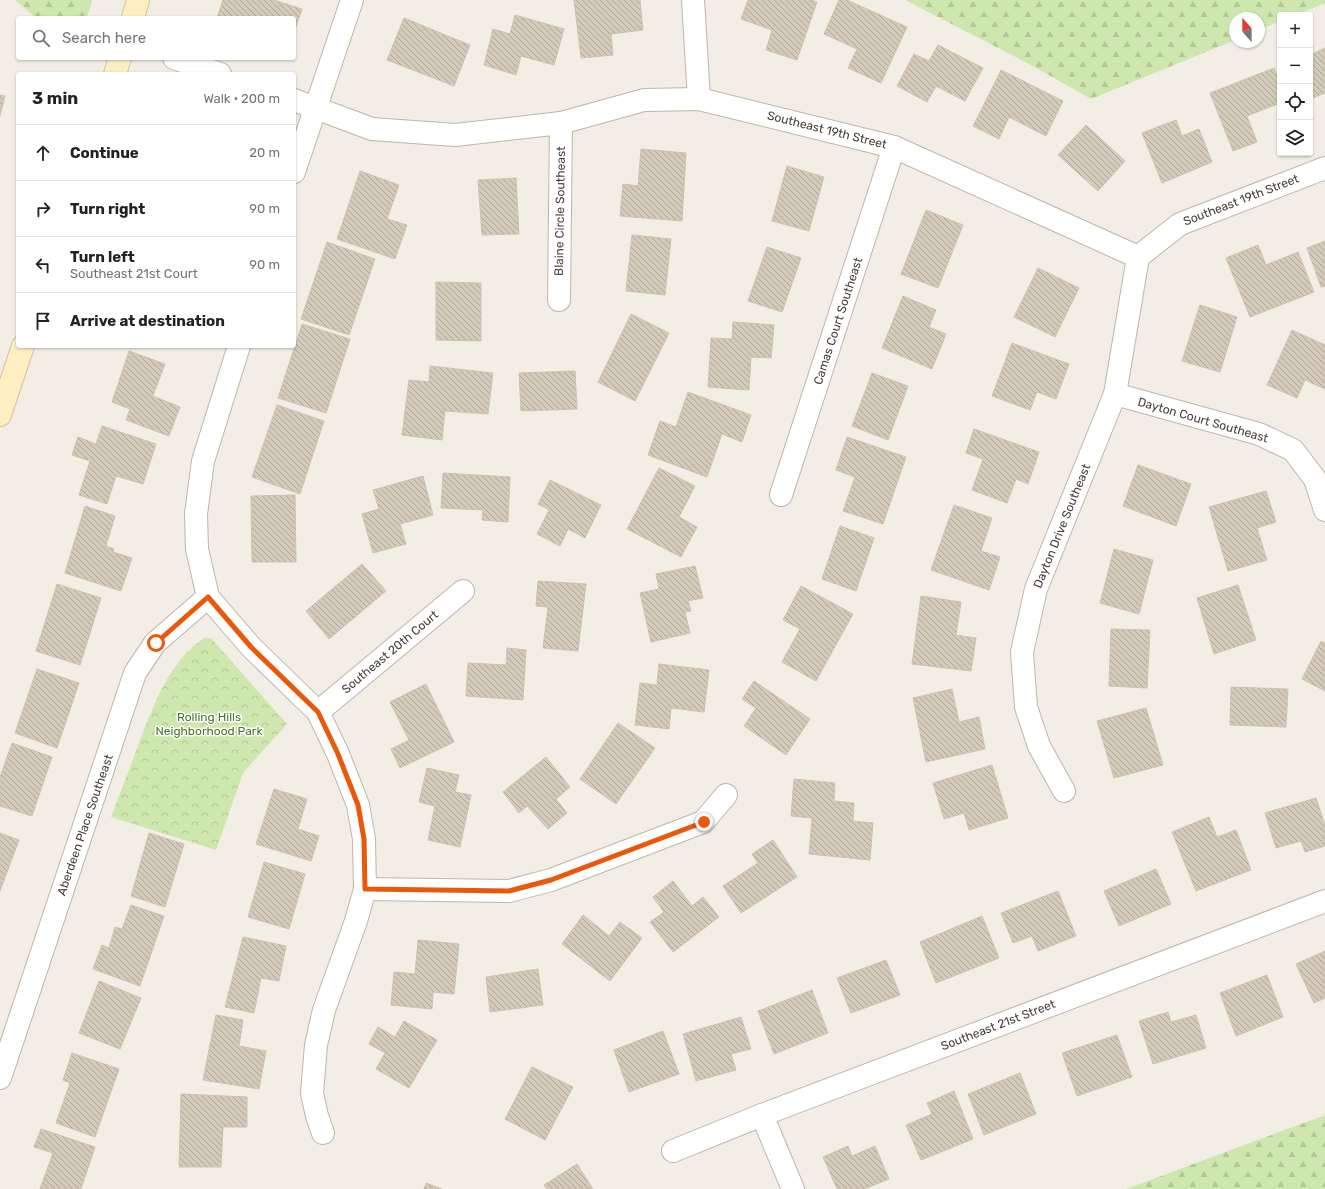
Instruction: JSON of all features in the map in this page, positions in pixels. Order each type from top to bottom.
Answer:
[{"type":"street","points":[[134,16],[138,0]]},
{"type":"street","points":[[296,166],[314,107],[352,0]]},
{"type":"street","points":[[693,0],[699,99]]},
{"type":"street","points":[[116,72],[119,60]]},
{"type":"street","points":[[180,60],[214,72]]},
{"type":"street","name":"Southeast 19th Street","points":[[296,101],[372,130],[455,135],[561,122],[644,100],[699,99],[894,146],[1138,257],[1180,224],[1325,168]]},
{"type":"street","name":"Blaine Circle Southeast","points":[[559,300],[561,122]]},
{"type":"street","name":"Camas Court Southeast","points":[[781,495],[894,146]]},
{"type":"street","name":"Dayton Drive Southeast","points":[[1064,791],[1040,746],[1026,706],[1022,652],[1036,589],[1115,394],[1138,257]]},
{"type":"street","points":[[0,415],[22,348]]},
{"type":"street","points":[[238,348],[203,461],[196,514],[197,549],[208,597],[251,647],[318,712],[338,754],[358,805],[364,839],[365,889],[356,921],[324,1010],[316,1045],[312,1093],[317,1116],[323,1133]]},
{"type":"street","name":"Dayton Court Southeast","points":[[1115,394],[1259,434],[1293,450],[1315,479],[1325,510]]},
{"type":"street","name":"Southeast 20th Court","points":[[318,712],[463,591]]},
{"type":"street","name":"Aberdeen Place Southeast","points":[[0,1078],[136,673],[156,643],[208,597]]},
{"type":"street","points":[[365,889],[509,891],[551,880],[704,822],[726,795]]},
{"type":"street","name":"Southeast 21st Street","points":[[673,1151],[762,1114],[1325,901]]},
{"type":"street","points":[[762,1114],[793,1189]]},
{"type":"green space","points":[[15,0],[92,0],[88,16],[34,16]]},
{"type":"green space","points":[[905,0],[1325,0],[1325,3],[1303,12],[1277,12],[1277,22],[1265,27],[1265,12],[1229,12],[1229,42],[1091,99],[1031,65]]},
{"type":"green space","name":"Rolling Hills Neighborhood Park","points":[[204,638],[211,638],[287,724],[243,773],[216,850],[111,817],[151,713],[164,685],[181,659]]},
{"type":"green space","points":[[1325,1115],[1325,1189],[1126,1189]]},
{"type":"building","points":[[223,0],[274,0],[302,9],[296,26],[296,16],[218,16]]},
{"type":"building","points":[[574,0],[640,0],[643,30],[611,34],[613,55],[581,58]]},
{"type":"building","points":[[748,0],[811,0],[817,2],[797,60],[766,50],[772,30],[741,19]]},
{"type":"building","points":[[839,0],[847,0],[907,27],[881,83],[848,68],[857,49],[824,34]]},
{"type":"building","points":[[515,15],[564,29],[554,65],[521,56],[516,75],[484,65],[493,29],[510,34]]},
{"type":"building","points":[[404,18],[470,45],[454,86],[387,60]]},
{"type":"building","points":[[938,45],[983,68],[965,101],[936,86],[927,102],[897,86],[914,54],[929,61]]},
{"type":"building","points":[[1325,48],[1325,93],[1313,98],[1313,84],[1313,54]]},
{"type":"building","points":[[1274,68],[1277,76],[1277,104],[1247,116],[1257,142],[1233,151],[1210,93]]},
{"type":"building","points":[[1001,70],[1063,101],[1046,136],[1009,117],[999,139],[973,126]]},
{"type":"building","points":[[0,95],[5,96],[0,116]]},
{"type":"building","points":[[1176,120],[1182,136],[1199,129],[1212,162],[1162,183],[1142,133]]},
{"type":"building","points":[[1086,125],[1125,161],[1098,191],[1058,155]]},
{"type":"building","points":[[641,149],[686,153],[682,221],[620,216],[623,184],[638,186]]},
{"type":"building","points":[[787,166],[824,177],[809,231],[772,221]]},
{"type":"building","points":[[360,171],[399,185],[387,219],[407,225],[395,259],[337,239]]},
{"type":"building","points":[[516,178],[519,234],[482,235],[478,180]]},
{"type":"building","points":[[926,210],[963,225],[938,288],[901,274]]},
{"type":"building","points":[[632,235],[671,239],[665,295],[626,291]]},
{"type":"building","points":[[1325,241],[1325,286],[1321,287],[1307,248]]},
{"type":"building","points":[[327,242],[375,259],[349,335],[301,319]]},
{"type":"building","points":[[1258,245],[1266,265],[1298,252],[1314,292],[1250,317],[1226,258]]},
{"type":"building","points":[[767,247],[801,258],[782,312],[748,301]]},
{"type":"building","points":[[1038,268],[1079,288],[1055,337],[1014,317]]},
{"type":"building","points":[[436,282],[481,283],[481,341],[436,340]]},
{"type":"building","points":[[903,296],[936,310],[929,327],[946,334],[932,369],[882,348]]},
{"type":"building","points":[[1200,305],[1237,317],[1220,372],[1182,361]]},
{"type":"building","points":[[631,314],[669,333],[635,401],[598,382]]},
{"type":"building","points":[[733,322],[774,325],[771,358],[751,357],[749,390],[708,387],[711,338],[732,339]]},
{"type":"building","points":[[302,324],[350,339],[326,413],[278,398],[294,348],[296,348],[296,342]]},
{"type":"building","points":[[1292,330],[1325,345],[1325,389],[1305,380],[1297,398],[1267,385]]},
{"type":"building","points":[[1012,343],[1069,364],[1056,399],[1037,392],[1030,410],[992,396]]},
{"type":"building","points":[[129,351],[165,364],[153,396],[180,407],[169,436],[126,420],[130,409],[112,402]]},
{"type":"building","points":[[430,366],[493,373],[488,414],[445,411],[442,440],[402,435],[409,380],[429,382]]},
{"type":"building","points":[[575,371],[577,409],[521,411],[519,373]]},
{"type":"building","points":[[872,373],[908,386],[888,440],[852,426]]},
{"type":"building","points":[[688,392],[751,415],[742,442],[722,434],[707,477],[648,455],[660,421],[676,427]]},
{"type":"building","points":[[277,405],[324,421],[300,494],[252,477]]},
{"type":"building","points":[[102,426],[156,444],[143,484],[116,476],[107,504],[79,495],[90,461],[72,455],[78,437],[96,444]]},
{"type":"building","points":[[974,429],[1039,452],[1028,484],[1016,479],[1007,503],[972,490],[983,459],[966,453]]},
{"type":"building","points":[[847,437],[906,457],[883,524],[843,511],[855,477],[836,470]]},
{"type":"building","points":[[1138,465],[1191,484],[1176,526],[1123,506]]},
{"type":"building","points":[[659,468],[695,486],[679,517],[697,527],[681,557],[627,529]]},
{"type":"building","points":[[443,473],[510,477],[508,522],[482,520],[483,510],[441,508]]},
{"type":"building","points":[[423,476],[433,515],[400,524],[406,544],[373,553],[362,514],[379,509],[373,490]]},
{"type":"building","points":[[550,480],[601,505],[585,538],[568,529],[560,546],[537,534],[549,510],[538,504]]},
{"type":"building","points":[[1266,491],[1276,522],[1257,528],[1267,560],[1228,571],[1209,507]]},
{"type":"building","points":[[295,495],[296,562],[252,562],[251,496]]},
{"type":"building","points":[[954,505],[992,518],[981,551],[1000,557],[989,590],[931,570]]},
{"type":"building","points":[[85,506],[115,516],[106,546],[114,549],[113,552],[132,558],[121,591],[65,573]]},
{"type":"building","points":[[840,526],[874,538],[856,591],[822,579]]},
{"type":"building","points":[[1114,549],[1153,560],[1139,614],[1100,603]]},
{"type":"building","points":[[362,564],[386,591],[329,639],[306,611]]},
{"type":"building","points":[[695,566],[703,598],[688,601],[691,611],[685,612],[690,633],[651,642],[640,593],[659,589],[656,574]]},
{"type":"building","points":[[538,581],[586,584],[578,651],[543,648],[548,607],[536,606]]},
{"type":"building","points":[[57,584],[101,598],[80,665],[36,651]]},
{"type":"building","points":[[1238,585],[1256,640],[1214,654],[1197,598]]},
{"type":"building","points":[[801,586],[853,614],[816,681],[782,662],[800,629],[783,620]]},
{"type":"building","points":[[921,596],[961,602],[956,635],[976,638],[971,671],[912,664]]},
{"type":"building","points":[[1111,629],[1150,630],[1147,688],[1109,686]]},
{"type":"building","points":[[1321,641],[1325,643],[1325,691],[1302,679]]},
{"type":"building","points":[[507,648],[526,650],[523,700],[466,696],[468,663],[506,665]]},
{"type":"building","points":[[659,664],[709,670],[704,712],[671,708],[669,729],[635,725],[640,683],[657,685]]},
{"type":"building","points":[[37,669],[79,683],[57,748],[15,733]]},
{"type":"building","points":[[754,681],[810,719],[786,755],[744,726],[756,708],[742,699]]},
{"type":"building","points":[[426,684],[454,742],[400,768],[391,749],[409,740],[390,702]]},
{"type":"building","points":[[1231,687],[1288,689],[1286,727],[1230,725]]},
{"type":"building","points":[[952,689],[959,722],[979,717],[985,749],[926,762],[913,698]]},
{"type":"building","points":[[1146,708],[1163,765],[1114,778],[1097,721]]},
{"type":"building","points":[[618,723],[655,748],[616,804],[580,779]]},
{"type":"building","points":[[12,743],[52,757],[32,816],[0,806],[0,777]]},
{"type":"building","points":[[546,757],[570,787],[556,799],[567,813],[548,829],[527,806],[519,813],[503,792]]},
{"type":"building","points":[[992,765],[1008,818],[969,830],[964,813],[944,819],[933,783]]},
{"type":"building","points":[[427,768],[459,775],[455,792],[471,795],[460,847],[428,840],[435,806],[419,802]]},
{"type":"building","points":[[794,779],[835,783],[834,801],[854,803],[853,821],[873,823],[870,860],[809,854],[812,818],[791,816]]},
{"type":"building","points":[[274,789],[307,799],[298,829],[319,836],[311,861],[256,844]]},
{"type":"building","points":[[1316,798],[1325,825],[1325,846],[1305,852],[1301,841],[1276,848],[1265,813]]},
{"type":"building","points":[[1209,817],[1217,837],[1236,830],[1251,870],[1196,891],[1172,832]]},
{"type":"building","points":[[0,833],[19,840],[0,891]]},
{"type":"building","points":[[149,833],[184,844],[165,907],[131,896]]},
{"type":"building","points":[[773,840],[797,877],[741,913],[723,886],[758,863],[752,854]]},
{"type":"building","points":[[264,862],[305,874],[289,929],[248,917]]},
{"type":"building","points":[[1156,869],[1171,904],[1119,926],[1104,891]]},
{"type":"building","points":[[673,881],[692,906],[703,897],[719,917],[673,952],[650,922],[664,912],[653,897]]},
{"type":"building","points":[[1058,891],[1076,936],[1038,951],[1032,936],[1013,943],[1001,913]]},
{"type":"building","points":[[131,905],[164,916],[140,986],[93,969],[102,945],[109,948],[115,927],[122,929]]},
{"type":"building","points":[[583,915],[609,936],[620,922],[642,938],[610,981],[562,944]]},
{"type":"building","points":[[982,916],[999,958],[936,983],[920,942]]},
{"type":"building","points":[[243,937],[286,946],[279,981],[261,978],[254,1013],[225,1007]]},
{"type":"building","points":[[418,940],[459,944],[454,994],[433,992],[432,1009],[391,1005],[394,972],[415,974]]},
{"type":"building","points":[[1325,951],[1325,998],[1314,1003],[1296,964]]},
{"type":"building","points":[[886,960],[900,995],[851,1013],[837,978]]},
{"type":"building","points":[[538,969],[543,1005],[490,1012],[486,977]]},
{"type":"building","points":[[1267,975],[1283,1017],[1236,1036],[1220,993]]},
{"type":"building","points":[[99,981],[141,998],[120,1049],[79,1033]]},
{"type":"building","points":[[812,990],[828,1033],[774,1054],[758,1011]]},
{"type":"building","points":[[1168,1012],[1171,1022],[1196,1015],[1206,1048],[1153,1064],[1139,1021]]},
{"type":"building","points":[[216,1015],[243,1020],[239,1046],[266,1051],[259,1089],[203,1080]]},
{"type":"building","points":[[741,1017],[751,1049],[731,1054],[736,1070],[696,1081],[683,1034]]},
{"type":"building","points":[[404,1021],[437,1040],[409,1088],[376,1069],[385,1053],[369,1044],[378,1027],[395,1037]]},
{"type":"building","points":[[663,1031],[679,1074],[629,1092],[614,1050]]},
{"type":"building","points":[[1117,1035],[1132,1077],[1077,1096],[1062,1053]]},
{"type":"building","points":[[72,1053],[119,1069],[95,1137],[56,1123],[70,1083],[63,1080]]},
{"type":"building","points":[[532,1067],[573,1087],[545,1140],[505,1119]]},
{"type":"building","points":[[1020,1073],[1036,1114],[984,1135],[968,1094]]},
{"type":"building","points":[[954,1091],[973,1139],[921,1160],[906,1125],[932,1114],[927,1103]]},
{"type":"building","points":[[181,1094],[247,1097],[247,1127],[223,1127],[221,1167],[179,1167]]},
{"type":"building","points":[[41,1129],[95,1147],[81,1189],[40,1189],[53,1153],[34,1147]]},
{"type":"building","points":[[848,1146],[852,1156],[875,1146],[889,1179],[864,1189],[837,1189],[823,1157]]},
{"type":"building","points":[[577,1164],[593,1189],[547,1189],[544,1185]]},
{"type":"building","points":[[426,1183],[442,1189],[424,1189]]},
{"type":"route","points":[[156,643],[208,597],[251,647],[318,712],[338,754],[358,805],[364,839],[365,889],[509,891],[551,880],[704,822]]}]
